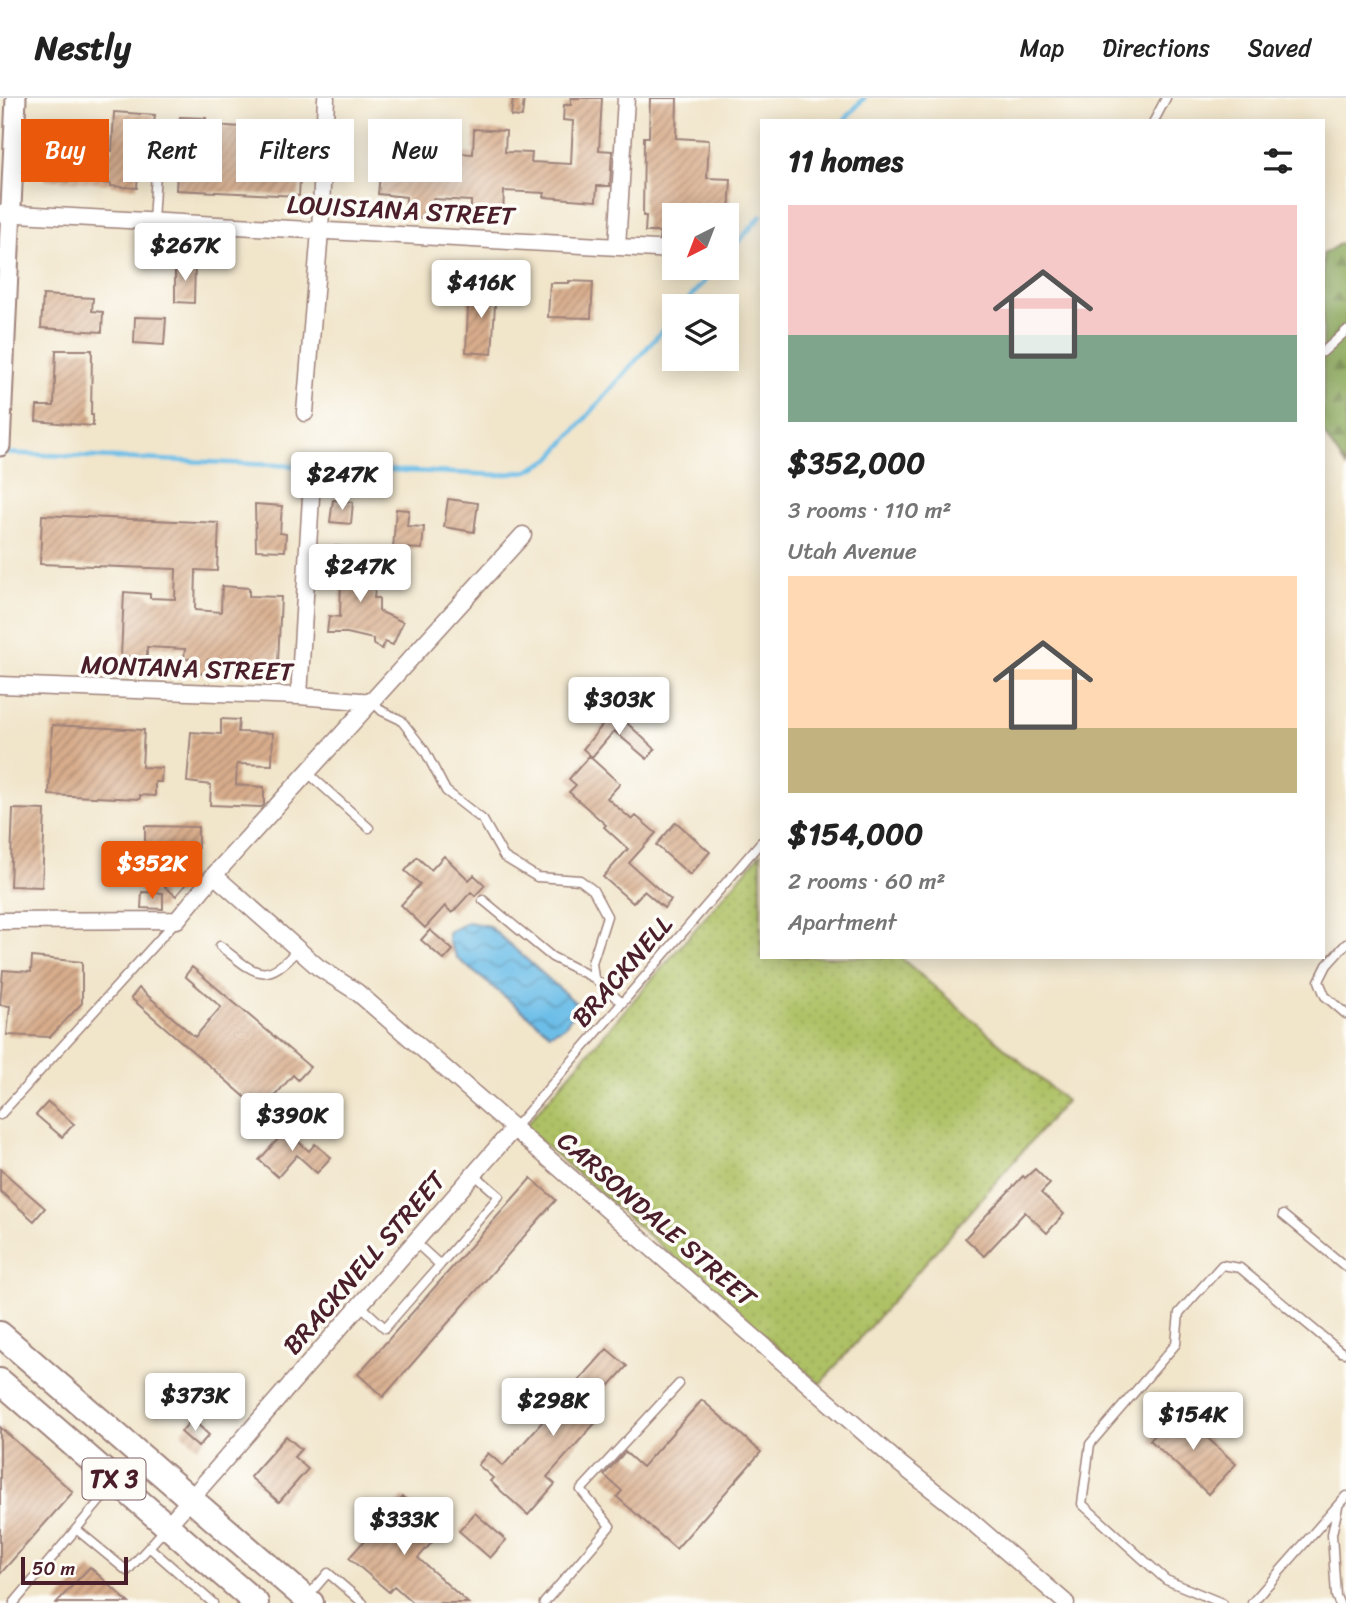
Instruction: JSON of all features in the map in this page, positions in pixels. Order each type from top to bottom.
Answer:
[{"type":"main road","name":"TX 3","points":[[0,1334],[308,1601]]},
{"type":"main road","name":"TX 3","points":[[0,1381],[256,1603]]},
{"type":"street","points":[[0,446],[5,213],[16,98]]},
{"type":"street","points":[[306,413],[320,230],[326,98]]},
{"type":"street","points":[[617,247],[626,98]]},
{"type":"street","name":"LOUISIANA STREET","points":[[5,213],[662,249]]},
{"type":"street","points":[[299,696],[311,497]]},
{"type":"street","points":[[0,920],[177,920],[214,875],[523,535]]},
{"type":"street","name":"MONTANA STREET","points":[[0,685],[299,696],[373,702]]},
{"type":"street","name":"CARSONDALE STREET","points":[[214,875],[318,967],[357,992],[515,1127],[900,1464],[1066,1603]]},
{"type":"street","name":"BRACKNELL STREET","points":[[167,1526],[515,1127]]},
{"type":"lane","points":[[1155,119],[1166,98]]},
{"type":"lane","points":[[153,221],[155,182]]},
{"type":"lane","points":[[1325,350],[1346,331]]},
{"type":"lane","points":[[373,702],[382,711],[401,720],[425,751],[446,791],[483,820],[504,857],[537,877],[580,880],[593,890],[607,916],[592,963],[594,978]]},
{"type":"lane","points":[[308,773],[369,828]]},
{"type":"lane","name":"BRACKNELL","points":[[515,1127],[760,843]]},
{"type":"lane","points":[[483,900],[552,957],[594,978],[622,1003]]},
{"type":"lane","points":[[0,1115],[177,920]]},
{"type":"lane","points":[[1346,944],[1327,965],[1319,981],[1325,996],[1346,1014]]},
{"type":"lane","points":[[220,946],[250,969],[260,973],[270,973],[287,962],[298,949]]},
{"type":"lane","points":[[360,1305],[385,1328],[440,1265],[499,1196],[474,1174]]},
{"type":"lane","points":[[1283,1215],[1346,1267]]},
{"type":"lane","points":[[415,1242],[440,1265]]},
{"type":"lane","points":[[1222,1603],[1166,1580],[1082,1504],[1090,1444],[1176,1344],[1179,1313],[1222,1265],[1240,1268],[1340,1352],[1346,1353]]},
{"type":"lane","points":[[544,1603],[610,1527],[581,1490],[679,1384]]},
{"type":"lane","points":[[14,1603],[116,1481]]},
{"type":"lane","points":[[1252,1603],[1346,1496]]},
{"type":"lane","points":[[1338,1504],[1332,1534],[1336,1596],[1339,1603]]},
{"type":"lane","points":[[76,1529],[127,1570],[167,1526]]},
{"type":"lane","points":[[149,1547],[213,1603]]},
{"type":"lane","points":[[308,1601],[328,1573],[363,1603]]},
{"type":"green space","points":[[1346,240],[1346,467],[1325,436],[1325,253]]},
{"type":"green space","points":[[760,854],[760,959],[902,959],[1066,1101],[820,1384],[524,1127]]},
{"type":"water","points":[[468,922],[489,926],[579,1006],[564,1027],[550,1033],[458,959],[448,941],[448,932]]},
{"type":"building","points":[[513,98],[524,98],[522,117],[511,116]]},
{"type":"building","points":[[571,98],[602,98],[599,150],[612,151],[610,186],[597,186],[596,201],[544,197],[545,193],[504,191],[503,215],[471,214],[471,201],[433,199],[432,218],[405,217],[406,197],[378,194],[379,182],[462,182],[462,153],[473,154],[474,129],[506,131],[505,152],[532,153],[531,162],[571,164],[573,121],[563,120],[564,105],[571,105]]},
{"type":"building","points":[[650,98],[677,98],[676,138],[709,140],[707,178],[731,179],[730,203],[662,203],[662,239],[659,239],[660,232],[645,232],[644,137],[649,137]]},
{"type":"building","points":[[114,112],[155,115],[155,119],[123,119],[123,182],[137,182],[137,188],[78,182],[109,182],[109,151],[112,151]]},
{"type":"building","points":[[180,117],[206,119],[180,119]]},
{"type":"building","points":[[222,126],[236,127],[236,182],[300,182],[299,196],[176,190],[177,182],[222,182]]},
{"type":"building","points":[[175,263],[195,263],[194,303],[175,302]]},
{"type":"building","points":[[593,282],[591,318],[548,317],[550,283]]},
{"type":"building","points":[[469,286],[496,288],[492,354],[466,352]]},
{"type":"building","points":[[43,295],[93,298],[92,311],[103,312],[102,332],[41,328]]},
{"type":"building","points":[[135,317],[166,318],[164,345],[134,343]]},
{"type":"building","points":[[56,350],[92,350],[93,426],[36,421],[37,406],[54,406]]},
{"type":"building","points":[[448,499],[478,503],[474,532],[444,527]]},
{"type":"building","points":[[333,500],[353,502],[351,524],[330,522]]},
{"type":"building","points":[[255,504],[282,506],[280,533],[286,534],[285,551],[256,550]]},
{"type":"building","points":[[396,509],[409,510],[407,526],[424,527],[422,549],[404,548],[402,576],[391,576]]},
{"type":"building","points":[[42,515],[219,523],[217,571],[196,570],[195,610],[221,612],[222,586],[249,588],[249,596],[281,597],[278,663],[208,660],[207,674],[196,673],[196,659],[184,659],[185,649],[147,647],[147,658],[121,656],[124,592],[150,594],[150,598],[175,599],[176,569],[40,564]]},
{"type":"building","points":[[332,546],[346,547],[344,562],[356,564],[376,578],[374,598],[379,598],[379,611],[403,622],[393,645],[385,642],[382,649],[373,644],[373,639],[347,633],[327,633],[329,616],[340,617],[341,578],[329,577]]},
{"type":"building","points":[[614,711],[655,749],[647,759],[614,731],[592,757],[583,749]]},
{"type":"building","points":[[221,719],[239,720],[238,732],[273,733],[272,765],[237,764],[236,785],[264,787],[264,805],[261,807],[210,805],[211,785],[187,782],[191,732],[221,734]]},
{"type":"building","points":[[52,725],[144,730],[142,767],[162,768],[161,782],[155,782],[155,796],[140,795],[140,799],[49,795]]},
{"type":"building","points":[[589,756],[620,784],[607,798],[632,820],[636,816],[656,833],[629,863],[671,900],[664,908],[644,891],[633,903],[603,877],[628,849],[569,792],[576,785],[569,779]]},
{"type":"building","points":[[13,809],[45,810],[42,887],[10,886]]},
{"type":"building","points":[[676,822],[710,852],[690,875],[656,845]]},
{"type":"building","points":[[145,826],[198,827],[198,848],[145,847]]},
{"type":"building","points":[[444,856],[469,880],[474,875],[485,885],[475,896],[471,892],[452,913],[445,906],[425,928],[401,905],[420,884],[405,871],[417,857],[431,870]]},
{"type":"building","points":[[178,865],[192,877],[176,896],[165,887],[175,876],[171,873]]},
{"type":"building","points":[[142,892],[163,893],[163,909],[141,908]]},
{"type":"building","points":[[430,930],[453,950],[444,960],[421,940]]},
{"type":"building","points":[[32,957],[82,962],[82,1003],[50,1037],[7,1035],[10,1006],[0,1005],[3,970],[31,972]]},
{"type":"building","points":[[192,967],[310,1067],[298,1080],[293,1075],[272,1099],[278,1104],[267,1116],[131,998],[139,988],[195,1037],[221,1007],[185,976]]},
{"type":"building","points":[[48,1102],[74,1124],[62,1137],[36,1115]]},
{"type":"building","points":[[278,1124],[309,1151],[315,1144],[331,1157],[317,1173],[297,1155],[278,1177],[259,1160],[278,1139],[271,1132]]},
{"type":"building","points":[[0,1169],[45,1208],[34,1221],[0,1191]]},
{"type":"building","points":[[1035,1169],[1050,1184],[1041,1193],[1064,1214],[1047,1233],[1025,1212],[984,1256],[965,1238],[1023,1176],[1025,1178]]},
{"type":"building","points":[[531,1178],[556,1200],[383,1397],[358,1374]]},
{"type":"building","points":[[607,1349],[627,1366],[586,1412],[597,1421],[547,1477],[555,1484],[528,1515],[490,1481],[493,1478],[478,1465],[488,1453],[503,1466]]},
{"type":"building","points":[[207,1382],[223,1396],[214,1405],[199,1392]]},
{"type":"building","points":[[702,1400],[761,1452],[676,1549],[617,1497],[622,1491],[604,1475],[625,1452],[642,1467]]},
{"type":"building","points":[[1177,1410],[1236,1464],[1208,1494],[1150,1440]]},
{"type":"building","points":[[192,1419],[209,1435],[198,1447],[181,1432]]},
{"type":"building","points":[[0,1427],[73,1492],[0,1574]]},
{"type":"building","points":[[286,1436],[301,1449],[294,1457],[308,1469],[279,1502],[250,1477]]},
{"type":"building","points":[[403,1497],[442,1531],[418,1558],[468,1603],[413,1603],[394,1586],[389,1592],[349,1558]]},
{"type":"building","points":[[475,1513],[506,1540],[490,1558],[459,1531]]},
{"type":"building","points":[[90,1567],[129,1603],[56,1603]]},
{"type":"waterway","points":[[846,119],[864,98]]},
{"type":"waterway","points":[[739,241],[760,217]]},
{"type":"waterway","points":[[693,294],[706,280]]},
{"type":"waterway","points":[[1,453],[500,475],[528,471],[550,459],[662,331]]}]
